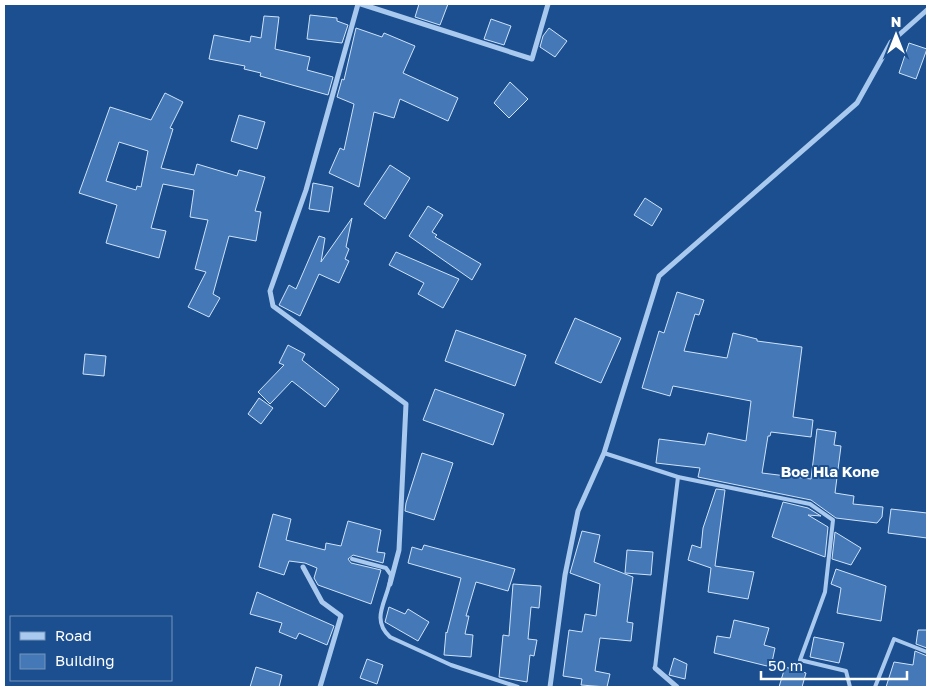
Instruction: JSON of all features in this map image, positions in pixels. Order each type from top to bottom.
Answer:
[{"type":"street","points":[[390,584],[400,550],[406,404],[273,306],[270,290],[306,190],[359,4],[532,59],[548,4]]},
{"type":"street","points":[[550,687],[566,575],[578,511],[604,453],[659,276],[856,102],[891,42],[927,10]]},
{"type":"street","points":[[303,567],[322,602],[341,616],[320,687]]},
{"type":"street","points":[[655,668],[677,687]]},
{"type":"lane","points":[[604,453],[678,477],[810,504],[833,520],[825,592],[800,660],[846,671],[850,687]]},
{"type":"lane","points":[[655,668],[678,477]]},
{"type":"lane","points":[[352,559],[386,568],[391,576],[379,623],[390,636],[451,665],[518,687]]},
{"type":"lane","points":[[875,687],[894,639],[927,652]]},
{"type":"building","points":[[419,4],[448,4],[440,25],[415,17]]},
{"type":"building","points":[[310,15],[337,18],[337,21],[348,25],[342,43],[307,39]]},
{"type":"building","points":[[264,16],[279,17],[275,49],[310,57],[307,70],[333,77],[328,95],[260,76],[261,73],[244,69],[245,66],[209,59],[214,35],[250,42],[251,36],[261,38]]},
{"type":"building","points":[[491,19],[511,26],[504,45],[484,39]]},
{"type":"building","points":[[356,28],[382,37],[384,33],[415,46],[403,73],[458,98],[448,121],[400,99],[394,118],[374,112],[359,187],[329,173],[340,148],[344,150],[354,104],[337,97],[342,79],[344,80]]},
{"type":"building","points":[[549,28],[567,41],[555,57],[540,47],[543,36]]},
{"type":"building","points":[[909,43],[927,49],[916,79],[899,73]]},
{"type":"building","points":[[510,82],[528,99],[509,118],[494,103]]},
{"type":"building","points":[[165,93],[183,102],[170,128],[173,129],[161,168],[194,175],[197,164],[237,176],[239,170],[265,177],[255,211],[261,212],[256,241],[229,236],[213,294],[220,298],[209,317],[188,307],[206,272],[195,269],[208,220],[190,217],[194,190],[163,184],[151,228],[166,231],[159,258],[106,243],[117,205],[79,193],[110,107],[151,120]],"holes":[[[119,142],[148,151],[141,187],[137,186],[136,190],[106,181]]]},
{"type":"building","points":[[239,115],[265,122],[257,149],[231,141]]},
{"type":"building","points":[[390,165],[410,178],[385,219],[364,204]]},
{"type":"building","points":[[313,183],[333,187],[329,212],[309,209]]},
{"type":"building","points":[[645,198],[662,209],[652,226],[634,215]]},
{"type":"building","points":[[428,206],[443,215],[432,232],[437,235],[435,237],[481,264],[472,280],[409,236]]},
{"type":"building","points":[[352,218],[346,247],[349,249],[345,259],[349,261],[339,283],[319,274],[300,316],[279,305],[289,285],[296,289],[319,236],[325,238],[321,262]]},
{"type":"building","points":[[396,252],[459,279],[443,308],[418,294],[424,283],[389,265]]},
{"type":"building","points":[[677,292],[704,300],[699,315],[695,314],[684,351],[727,358],[733,333],[757,339],[757,341],[802,347],[793,417],[813,420],[811,437],[771,432],[770,436],[768,436],[762,473],[811,479],[817,429],[836,432],[834,445],[841,446],[835,493],[854,496],[853,504],[883,507],[882,517],[877,523],[836,518],[811,500],[698,477],[700,468],[656,463],[659,439],[705,445],[708,433],[746,441],[751,401],[673,386],[670,396],[642,388],[659,331],[664,333]]},
{"type":"building","points":[[575,318],[621,338],[601,383],[555,363]]},
{"type":"building","points":[[456,330],[526,355],[515,386],[445,361]]},
{"type":"building","points":[[288,345],[305,354],[302,360],[339,389],[325,407],[292,381],[270,404],[258,392],[284,365],[279,363]]},
{"type":"building","points":[[85,354],[106,356],[104,376],[83,374]]},
{"type":"building","points":[[435,389],[504,414],[493,445],[423,420]]},
{"type":"building","points":[[259,398],[273,408],[261,424],[248,414]]},
{"type":"building","points":[[422,453],[453,463],[434,520],[405,511]]},
{"type":"building","points":[[716,489],[725,490],[715,566],[754,572],[748,599],[708,592],[711,568],[688,560],[692,545],[701,548],[703,528]]},
{"type":"building","points":[[783,502],[808,508],[821,516],[808,515],[828,527],[825,557],[772,537]]},
{"type":"building","points":[[891,509],[927,513],[927,538],[888,533]]},
{"type":"building","points":[[273,514],[291,519],[286,540],[325,550],[326,543],[341,546],[348,521],[381,530],[377,552],[385,553],[383,563],[353,555],[348,559],[351,563],[381,570],[371,604],[318,585],[314,578],[317,568],[305,563],[289,561],[284,575],[259,567]]},
{"type":"building","points":[[582,531],[600,535],[594,562],[633,577],[627,622],[633,623],[631,641],[600,638],[595,671],[610,674],[607,687],[581,685],[582,679],[563,676],[569,630],[582,632],[585,614],[596,616],[600,584],[570,573]]},
{"type":"building","points":[[835,532],[861,548],[851,565],[832,559]]},
{"type":"building","points":[[424,545],[515,569],[508,591],[476,582],[466,616],[469,616],[465,634],[473,635],[471,657],[444,655],[446,632],[461,578],[408,563],[412,547],[422,550]]},
{"type":"building","points":[[627,550],[653,552],[651,575],[625,573]]},
{"type":"building","points":[[836,569],[886,586],[881,621],[837,613],[841,588],[831,584]]},
{"type":"building","points":[[513,584],[541,586],[539,608],[531,607],[528,639],[537,640],[534,656],[530,655],[527,682],[499,677],[503,635],[509,636]]},
{"type":"building","points":[[257,592],[334,626],[327,645],[299,633],[296,639],[279,632],[282,623],[250,614]]},
{"type":"building","points":[[389,607],[405,614],[408,609],[429,622],[418,641],[385,622]]},
{"type":"building","points":[[734,620],[769,628],[764,645],[775,648],[771,667],[714,653],[717,636],[730,638]]},
{"type":"building","points":[[918,630],[927,630],[927,648],[916,644]]},
{"type":"building","points":[[814,637],[844,643],[839,663],[810,657]]},
{"type":"building","points":[[915,651],[927,656],[927,687],[886,687],[894,662],[913,665]]},
{"type":"building","points":[[674,658],[687,664],[685,679],[669,675]]},
{"type":"building","points":[[367,659],[383,665],[377,684],[360,678]]},
{"type":"building","points":[[256,667],[282,675],[279,687],[250,687]]},
{"type":"building","points":[[785,667],[806,673],[802,687],[779,687]]},
{"type":"district","name":"Boe Hla Kone","points":[[830,471]]}]
